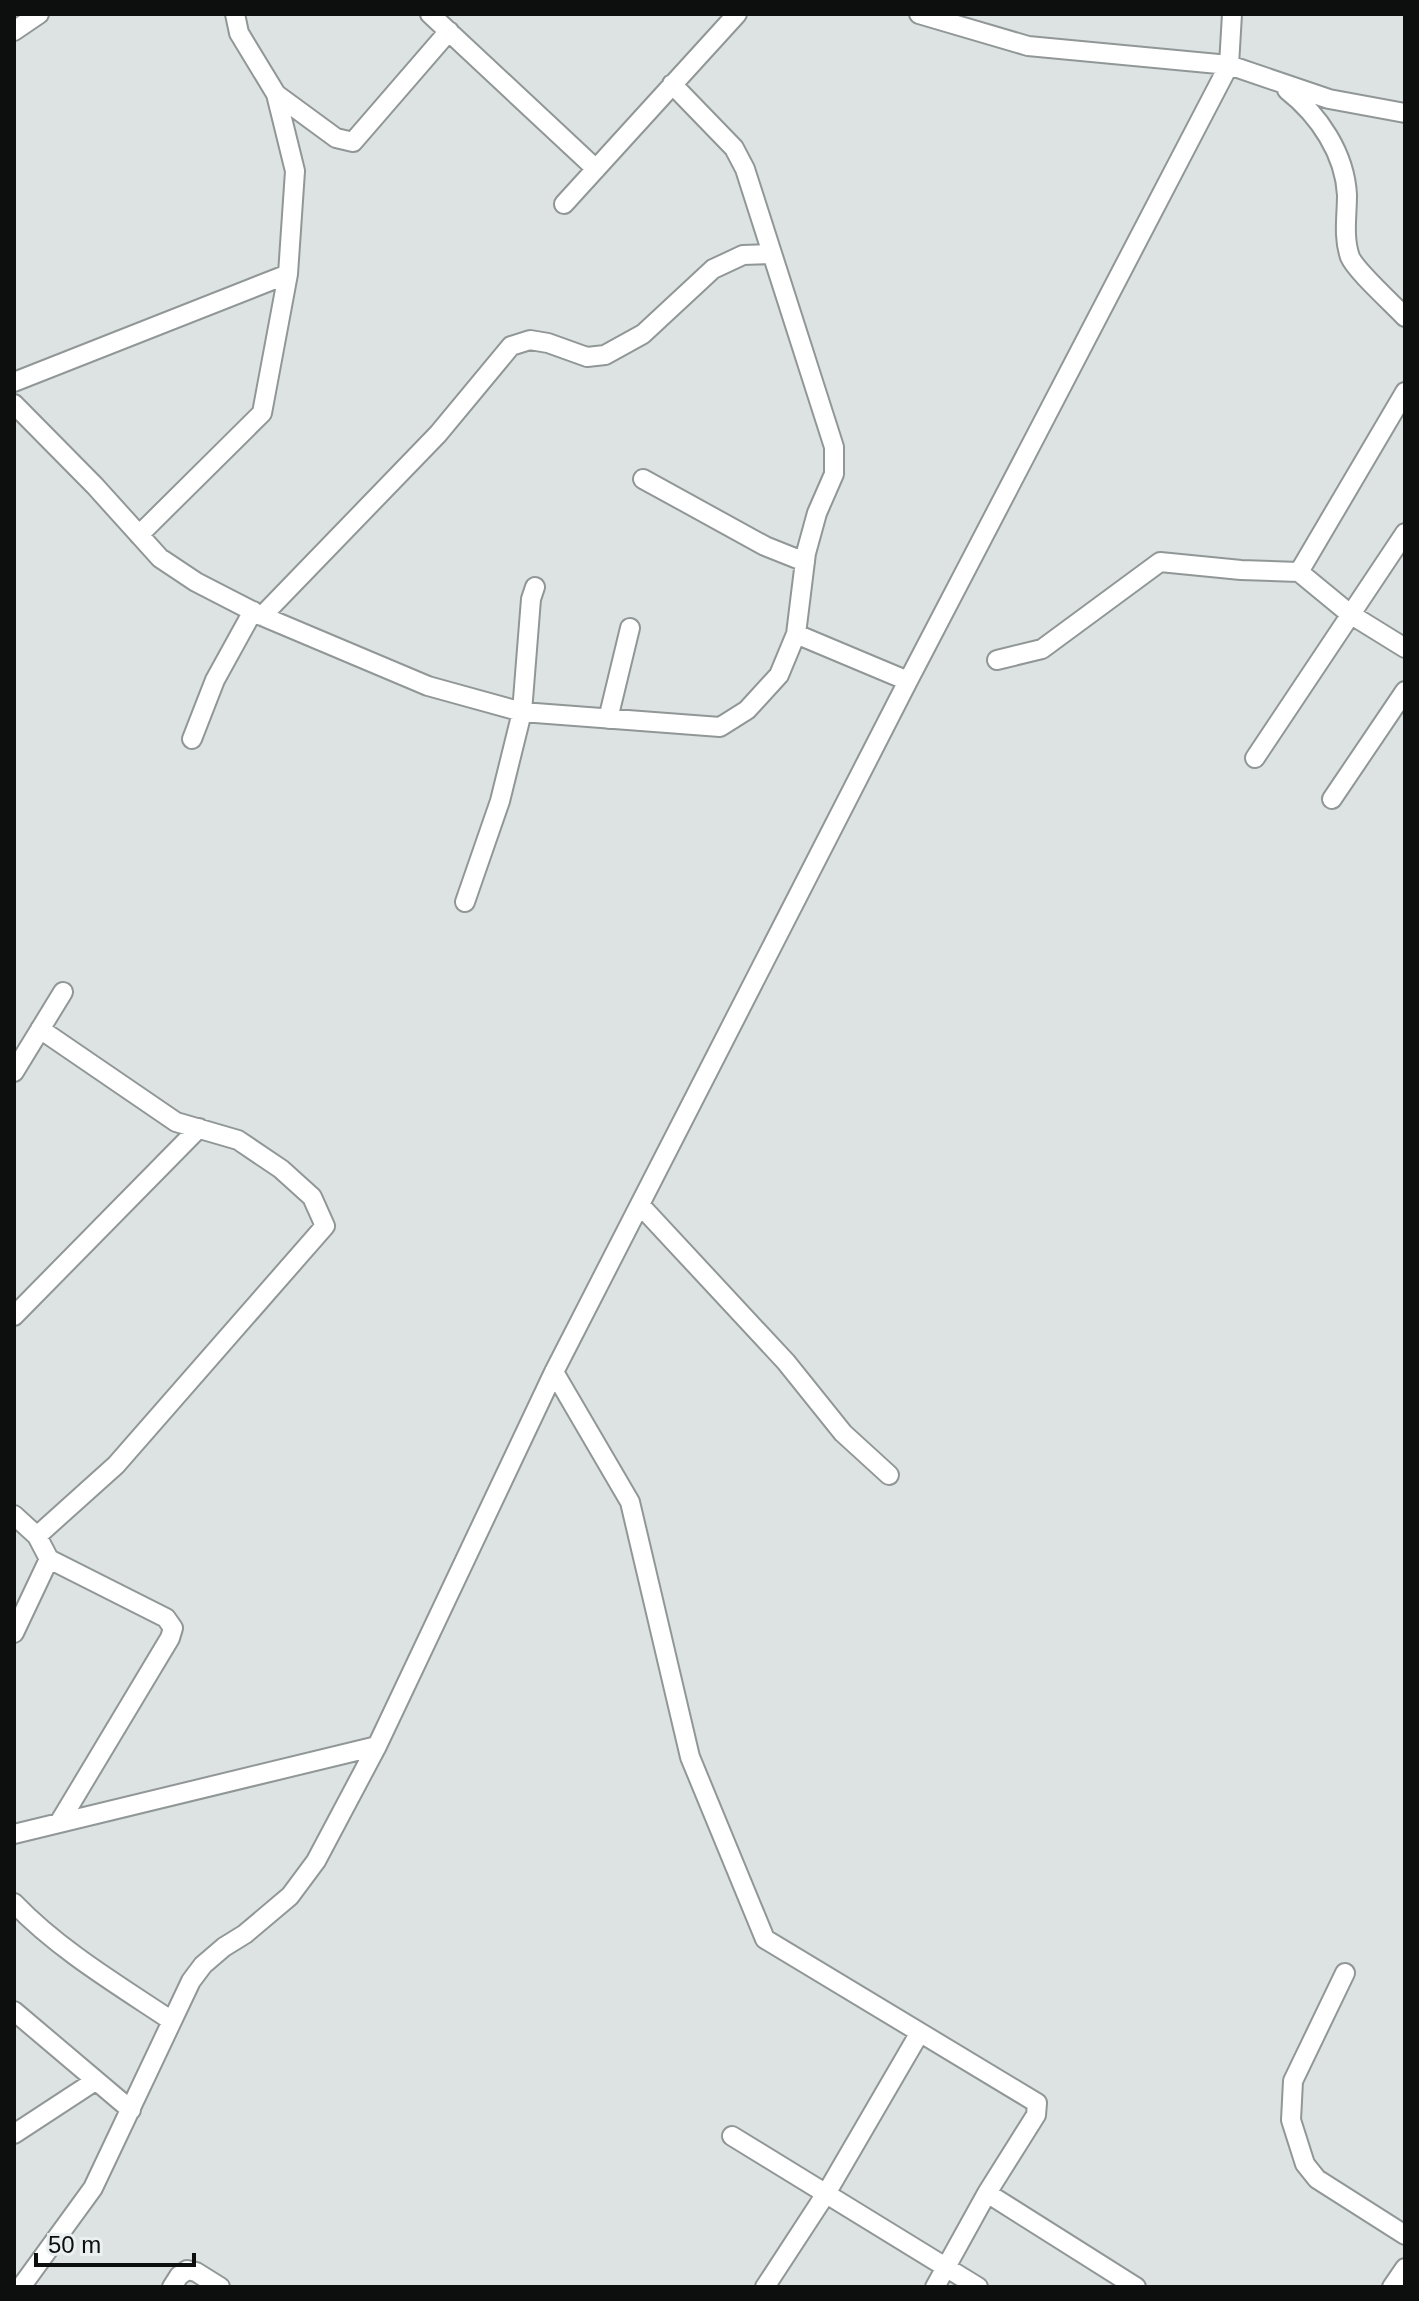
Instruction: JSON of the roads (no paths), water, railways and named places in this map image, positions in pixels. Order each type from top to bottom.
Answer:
[{"type":"street","points":[[14,31],[39,14]]},
{"type":"street","points":[[139,535],[262,413],[288,274],[295,171],[276,94],[239,33],[235,14]]},
{"type":"street","points":[[430,14],[596,169]]},
{"type":"street","points":[[564,204],[737,14]]},
{"type":"street","points":[[919,14],[1028,46],[1229,65],[1329,99],[1405,113]]},
{"type":"street","points":[[21,2287],[93,2188],[191,1981],[203,1965],[290,1896],[316,1861],[377,1746],[554,1372],[908,681],[1229,65],[1232,14]]},
{"type":"street","points":[[276,94],[336,138],[353,142],[449,31]]},
{"type":"street","points":[[1274,79],[1305,104],[1340,157],[1347,193],[1345,232],[1351,260],[1405,317]]},
{"type":"street","points":[[14,404],[160,558],[196,582],[258,614],[428,686],[522,712],[720,727],[747,710],[779,675],[796,634],[805,562],[817,513],[834,474],[834,447],[745,169],[734,148],[672,84]]},
{"type":"street","points":[[192,739],[215,680],[258,614],[438,434],[511,346],[530,340],[587,357],[605,355],[643,334],[713,269],[743,255],[772,254]]},
{"type":"street","points":[[14,382],[288,274]]},
{"type":"street","points":[[1299,572],[1405,392]]},
{"type":"street","points":[[643,479],[765,546],[805,562]]},
{"type":"street","points":[[1255,758],[1405,533]]},
{"type":"street","points":[[997,660],[1042,649],[1160,562],[1299,572],[1350,614],[1405,648]]},
{"type":"street","points":[[465,902],[500,801],[522,712],[531,599],[535,587]]},
{"type":"street","points":[[608,719],[630,628]]},
{"type":"street","points":[[796,634],[908,681]]},
{"type":"street","points":[[1332,799],[1405,691]]},
{"type":"street","points":[[14,1072],[63,992]]},
{"type":"street","points":[[37,1536],[116,1465],[325,1226],[312,1197],[281,1169],[238,1140],[176,1122],[40,1029]]},
{"type":"street","points":[[14,1316],[199,1128]]},
{"type":"street","points":[[640,1205],[786,1362],[843,1433],[889,1475]]},
{"type":"street","points":[[554,1372],[630,1502],[690,1757],[765,1939],[1037,2103],[1036,2115],[987,2193],[935,2287]]},
{"type":"street","points":[[14,1515],[37,1536],[49,1559],[166,1618],[173,1628],[170,1638],[59,1823]]},
{"type":"street","points":[[14,1633],[49,1559]]},
{"type":"street","points":[[14,1834],[377,1746]]},
{"type":"street","points":[[14,1903],[96,1971],[172,2021]]},
{"type":"street","points":[[1345,1973],[1293,2081],[1291,2120],[1305,2164],[1317,2179],[1405,2235]]},
{"type":"street","points":[[14,2011],[131,2110]]},
{"type":"street","points":[[765,2287],[827,2192],[919,2034]]},
{"type":"street","points":[[14,2134],[95,2081]]},
{"type":"street","points":[[732,2136],[978,2287]]},
{"type":"street","points":[[987,2193],[1136,2287]]},
{"type":"street","points":[[1392,2287],[1405,2268]]},
{"type":"street","points":[[172,2287],[187,2270],[220,2287]]}]
